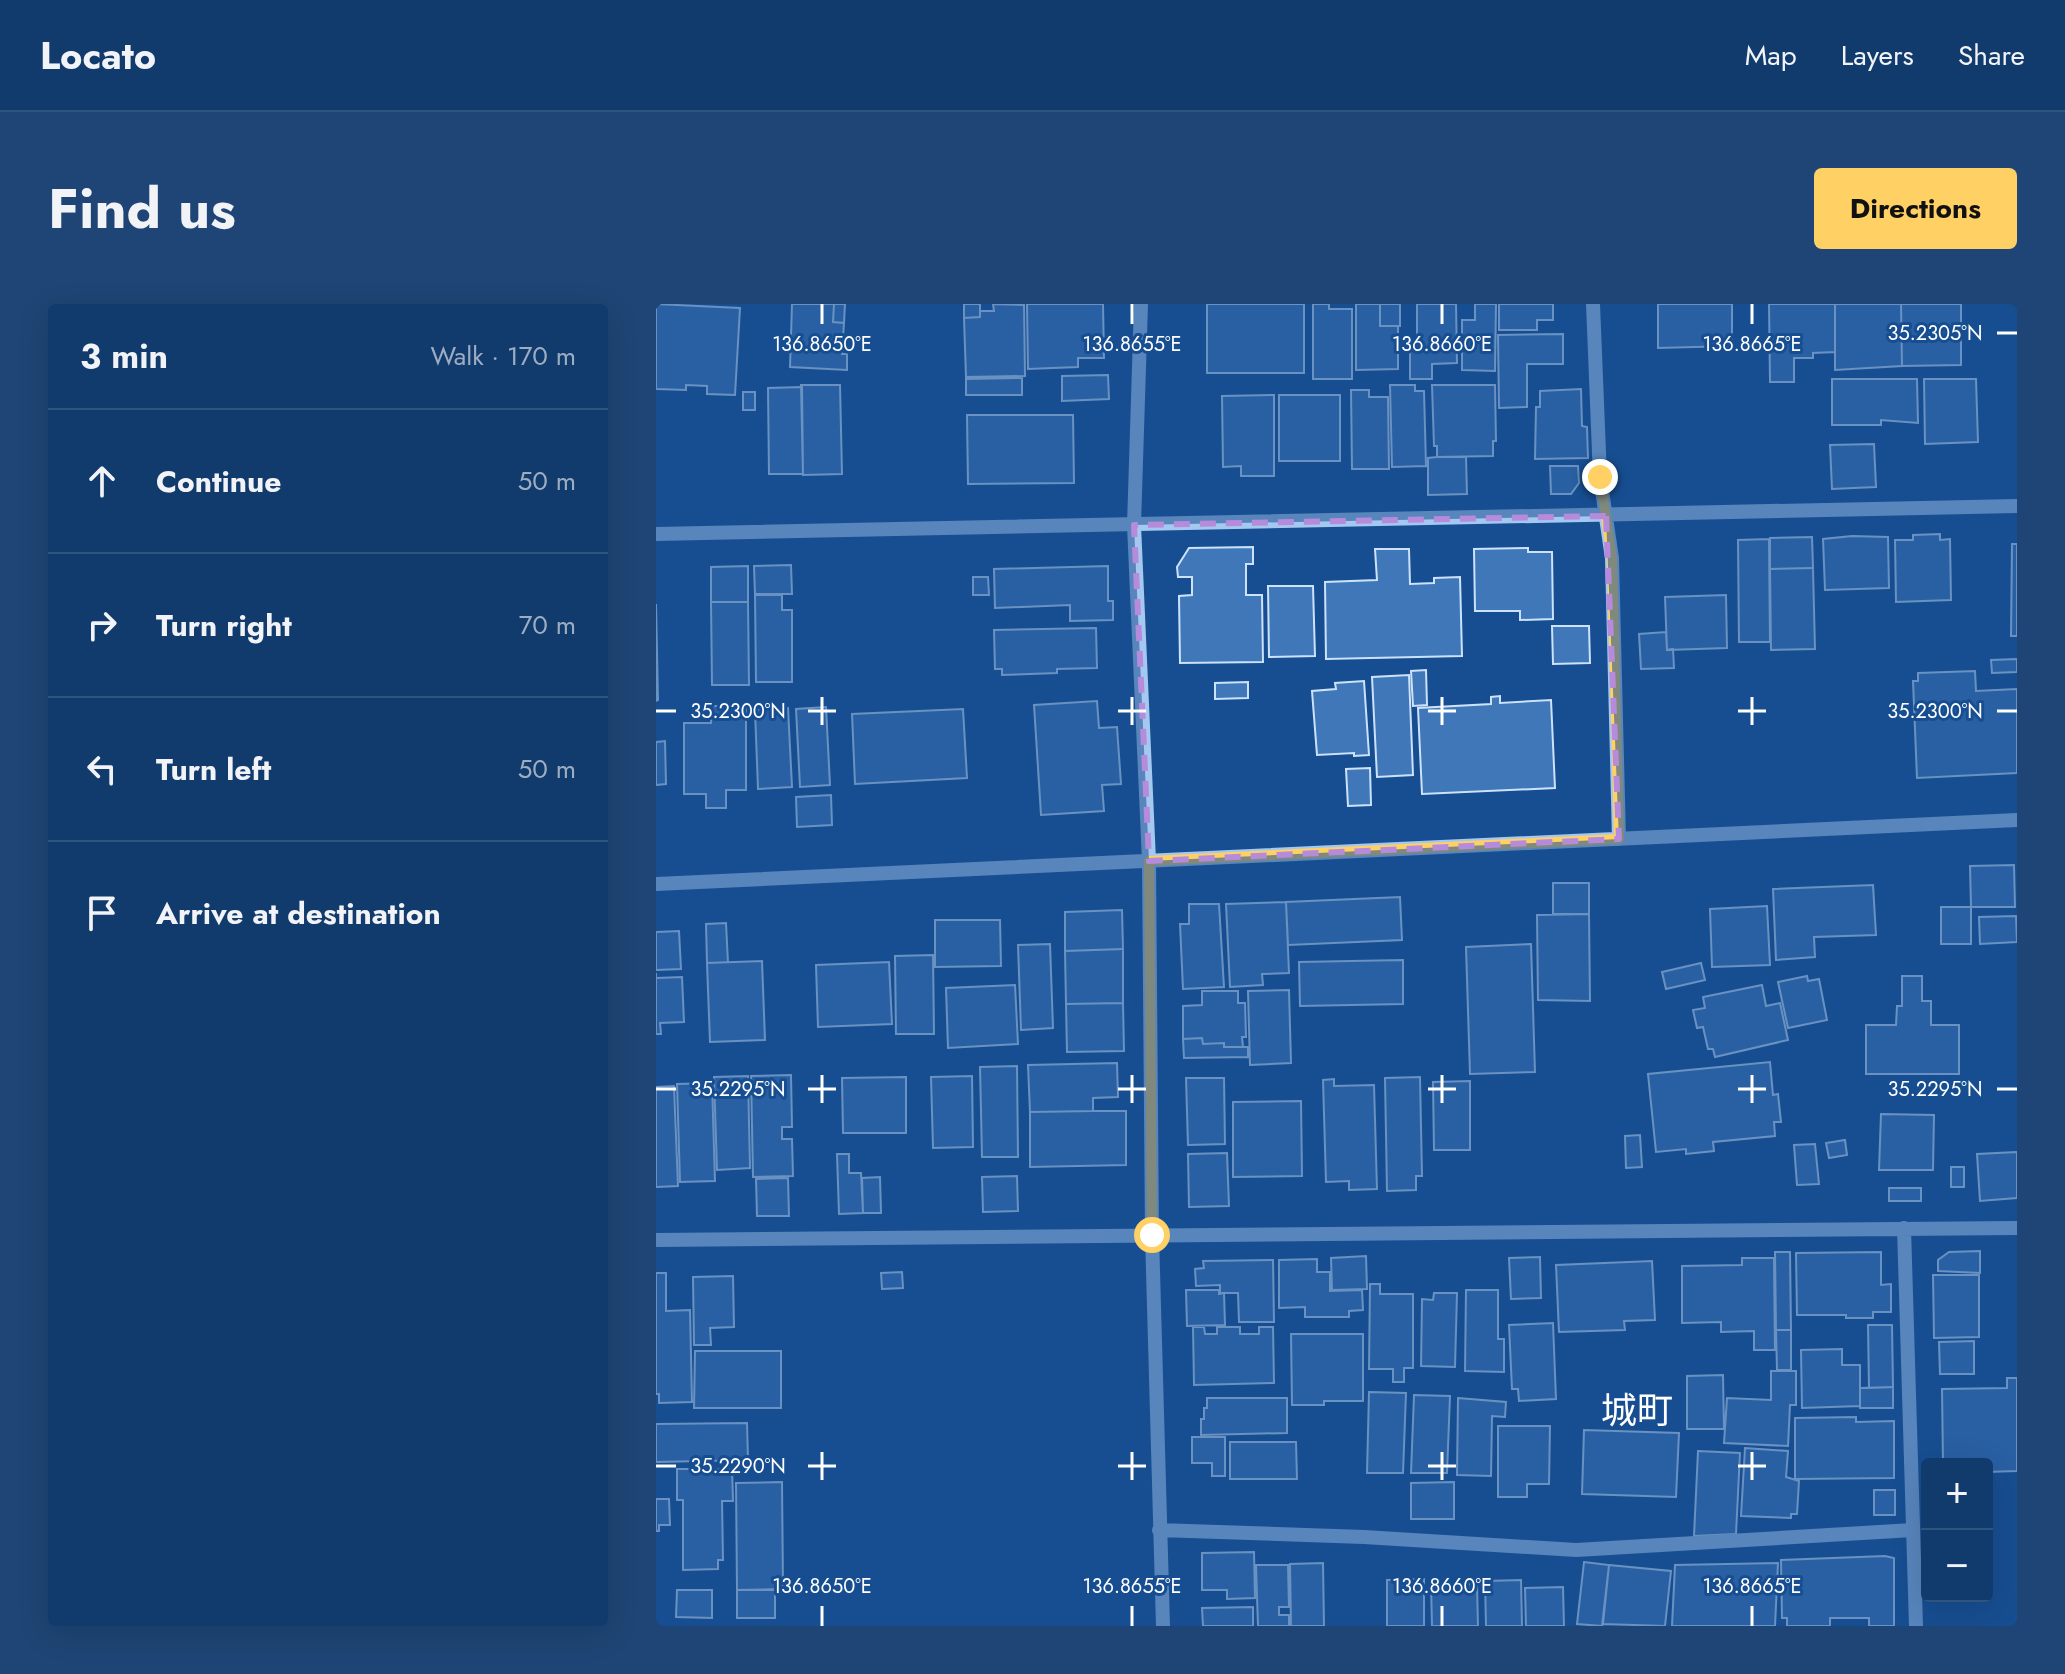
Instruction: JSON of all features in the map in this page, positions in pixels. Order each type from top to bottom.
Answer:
[{"type":"street","points":[[1141,304],[1134,525],[1149,861],[1152,1235],[1163,1626]]},
{"type":"street","points":[[1593,304],[1600,477],[1612,558],[1619,839]]},
{"type":"street","points":[[656,534],[2017,506]]},
{"type":"street","points":[[656,884],[2017,820]]},
{"type":"street","points":[[1904,1228],[1916,1626]]},
{"type":"street","points":[[656,1240],[2017,1228]]},
{"type":"street","points":[[1159,1530],[1364,1537],[1576,1550],[1913,1530]]},
{"type":"highlighted area","points":[[1606,516],[1619,839],[1149,861],[1134,525]]},
{"type":"building","points":[[656,304],[740,308],[735,395],[707,394],[707,386],[686,385],[686,390],[656,389]]},
{"type":"building","points":[[792,304],[834,304],[833,322],[844,323],[842,354],[847,354],[847,370],[790,367]]},
{"type":"building","points":[[834,304],[845,304],[844,323],[833,322]]},
{"type":"building","points":[[964,304],[980,304],[980,317],[964,318]]},
{"type":"building","points":[[993,304],[1024,305],[1025,376],[966,377],[964,318],[980,317],[980,311],[994,311]]},
{"type":"building","points":[[1027,304],[1103,304],[1104,358],[1078,358],[1078,367],[1028,369]]},
{"type":"building","points":[[1207,304],[1304,304],[1304,373],[1207,373]]},
{"type":"building","points":[[1313,304],[1329,304],[1329,309],[1352,309],[1352,379],[1313,379]]},
{"type":"building","points":[[1356,304],[1380,304],[1380,326],[1398,326],[1398,369],[1356,370]]},
{"type":"building","points":[[1380,304],[1400,304],[1400,326],[1380,326]]},
{"type":"building","points":[[1417,304],[1456,304],[1457,363],[1432,364],[1432,379],[1410,379],[1410,339],[1417,339]]},
{"type":"building","points":[[1475,304],[1496,304],[1495,371],[1462,370],[1462,320],[1475,320]]},
{"type":"building","points":[[1499,304],[1553,304],[1553,320],[1537,320],[1537,330],[1499,330]]},
{"type":"building","points":[[1658,304],[1732,304],[1732,346],[1658,348]]},
{"type":"building","points":[[1769,304],[1835,304],[1835,352],[1813,353],[1813,358],[1794,358],[1794,382],[1770,382]]},
{"type":"building","points":[[1835,304],[1901,304],[1902,366],[1835,370]]},
{"type":"building","points":[[1901,304],[1961,304],[1961,365],[1902,366]]},
{"type":"building","points":[[1563,334],[1563,364],[1527,364],[1527,407],[1499,408],[1498,335]]},
{"type":"building","points":[[1108,375],[1109,399],[1062,401],[1062,376]]},
{"type":"building","points":[[1022,378],[1022,395],[966,395],[966,379]]},
{"type":"building","points":[[1832,379],[1917,379],[1918,423],[1881,420],[1881,425],[1832,425]]},
{"type":"building","points":[[1924,379],[1976,379],[1978,442],[1925,444]]},
{"type":"building","points":[[801,385],[840,385],[842,474],[803,475]]},
{"type":"building","points":[[1390,385],[1415,385],[1415,391],[1424,391],[1426,466],[1392,467]]},
{"type":"building","points":[[1432,385],[1495,385],[1496,441],[1493,441],[1493,456],[1437,457]]},
{"type":"building","points":[[802,387],[803,474],[769,474],[768,388]]},
{"type":"building","points":[[1581,389],[1582,426],[1587,427],[1588,458],[1535,459],[1536,407],[1540,407],[1540,391]]},
{"type":"building","points":[[1351,390],[1369,390],[1369,397],[1388,397],[1389,469],[1352,469]]},
{"type":"building","points":[[743,392],[755,392],[755,410],[743,410]]},
{"type":"building","points":[[1274,395],[1274,476],[1241,476],[1241,466],[1223,467],[1222,396]]},
{"type":"building","points":[[1279,395],[1340,395],[1340,461],[1279,461]]},
{"type":"building","points":[[967,415],[1073,415],[1074,483],[968,484]]},
{"type":"building","points":[[1874,444],[1876,487],[1832,489],[1830,445]]},
{"type":"building","points":[[1466,457],[1467,494],[1428,495],[1428,458]]},
{"type":"building","points":[[1550,466],[1578,466],[1579,483],[1571,494],[1551,494]]},
{"type":"building","points":[[1940,534],[1940,540],[1950,539],[1951,600],[1896,602],[1895,540],[1913,540],[1913,535]]},
{"type":"building","points":[[1812,537],[1813,568],[1770,569],[1770,538]]},
{"type":"building","points":[[1888,537],[1889,588],[1825,590],[1823,539]]},
{"type":"building","points":[[1769,539],[1770,642],[1739,642],[1738,540]]},
{"type":"building","points":[[2012,544],[2017,544],[2017,636],[2011,636]]},
{"type":"building","points":[[1253,547],[1253,564],[1246,564],[1246,595],[1262,595],[1263,662],[1180,663],[1179,596],[1192,595],[1192,577],[1178,577],[1177,567],[1189,548]]},
{"type":"building","points":[[1528,548],[1528,552],[1552,552],[1553,619],[1520,620],[1520,611],[1475,611],[1474,549]]},
{"type":"building","points":[[1375,549],[1409,549],[1410,584],[1434,583],[1434,578],[1460,577],[1462,656],[1326,659],[1325,582],[1377,580]]},
{"type":"building","points":[[791,565],[792,594],[755,594],[754,566]]},
{"type":"building","points":[[748,566],[748,602],[711,602],[711,567]]},
{"type":"building","points":[[1108,566],[1108,601],[1113,601],[1113,620],[1070,621],[1070,605],[995,608],[994,569]]},
{"type":"building","points":[[1813,568],[1815,649],[1771,650],[1770,569]]},
{"type":"building","points":[[973,577],[988,577],[989,595],[973,595]]},
{"type":"building","points":[[1268,586],[1313,586],[1315,656],[1269,657]]},
{"type":"building","points":[[755,595],[782,595],[782,610],[792,610],[792,682],[756,682]]},
{"type":"building","points":[[1726,595],[1727,648],[1667,650],[1665,597]]},
{"type":"building","points":[[711,602],[748,602],[749,685],[712,685]]},
{"type":"building","points":[[656,604],[658,700],[656,701]]},
{"type":"building","points":[[1552,626],[1589,626],[1590,663],[1553,664]]},
{"type":"building","points":[[1096,628],[1097,668],[1002,675],[1002,669],[995,669],[994,630]]},
{"type":"building","points":[[1666,632],[1667,650],[1673,649],[1674,668],[1641,669],[1639,634]]},
{"type":"building","points":[[2017,659],[2017,672],[1992,673],[1991,660]]},
{"type":"building","points":[[1426,670],[1427,705],[1413,706],[1411,671]]},
{"type":"building","points":[[1975,671],[1976,691],[2017,689],[2017,773],[1917,778],[1913,681],[1918,681],[1918,673]]},
{"type":"building","points":[[1409,675],[1413,775],[1377,777],[1372,677]]},
{"type":"building","points":[[1364,681],[1369,755],[1317,755],[1312,691],[1336,689],[1335,683]]},
{"type":"building","points":[[1248,682],[1248,698],[1215,699],[1215,683]]},
{"type":"building","points":[[1500,696],[1500,703],[1551,700],[1555,788],[1422,794],[1418,708],[1491,704],[1491,697]]},
{"type":"building","points":[[1097,701],[1099,728],[1117,727],[1121,784],[1102,785],[1104,811],[1041,815],[1034,705]]},
{"type":"building","points":[[711,706],[746,706],[746,790],[726,790],[726,808],[706,808],[706,794],[684,794],[684,723],[711,723]]},
{"type":"building","points":[[826,707],[830,785],[800,787],[796,709]]},
{"type":"building","points":[[788,708],[792,787],[758,789],[755,710]]},
{"type":"building","points":[[963,709],[967,778],[855,784],[852,714]]},
{"type":"building","points":[[665,741],[666,784],[656,785],[656,742]]},
{"type":"building","points":[[1370,768],[1371,805],[1348,806],[1346,769]]},
{"type":"building","points":[[831,795],[832,825],[797,827],[796,797]]},
{"type":"building","points":[[2014,865],[2015,907],[1971,907],[1970,866]]},
{"type":"building","points":[[1553,883],[1589,883],[1589,914],[1553,914]]},
{"type":"building","points":[[1873,885],[1876,935],[1814,937],[1815,957],[1776,960],[1773,889]]},
{"type":"building","points":[[1400,897],[1402,940],[1288,945],[1286,902]]},
{"type":"building","points":[[1286,902],[1289,973],[1262,974],[1263,985],[1230,987],[1226,904]]},
{"type":"building","points":[[1189,904],[1219,904],[1224,987],[1183,989],[1180,924],[1189,924]]},
{"type":"building","points":[[1767,906],[1770,965],[1712,967],[1710,909]]},
{"type":"building","points":[[1941,907],[1971,907],[1971,944],[1941,944]]},
{"type":"building","points":[[1122,910],[1123,949],[1065,951],[1065,912]]},
{"type":"building","points":[[1589,914],[1590,1001],[1538,1000],[1537,915]]},
{"type":"building","points":[[2016,916],[2017,942],[1980,944],[1979,917]]},
{"type":"building","points":[[935,920],[1000,920],[1001,966],[935,967]]},
{"type":"building","points":[[726,923],[728,963],[707,963],[706,924]]},
{"type":"building","points":[[679,931],[681,969],[656,970],[656,932]]},
{"type":"building","points":[[1050,944],[1053,1028],[1021,1030],[1018,945]]},
{"type":"building","points":[[1531,944],[1535,1072],[1470,1074],[1466,947]]},
{"type":"building","points":[[1123,949],[1123,1003],[1066,1004],[1065,951]]},
{"type":"building","points":[[933,955],[934,1034],[896,1034],[895,956]]},
{"type":"building","points":[[1403,960],[1403,1004],[1300,1006],[1299,962]]},
{"type":"building","points":[[762,961],[765,1040],[710,1042],[707,963]]},
{"type":"building","points":[[889,962],[892,1024],[818,1027],[816,965]]},
{"type":"building","points":[[1701,963],[1705,980],[1666,989],[1662,972]]},
{"type":"building","points":[[1807,976],[1808,981],[1819,979],[1827,1020],[1788,1028],[1778,982]]},
{"type":"building","points":[[1902,976],[1922,976],[1922,1001],[1931,1001],[1931,1025],[1959,1025],[1959,1074],[1866,1074],[1866,1025],[1896,1025],[1897,1006],[1902,1006]]},
{"type":"building","points":[[682,977],[684,1022],[660,1023],[661,1034],[656,1034],[656,978]]},
{"type":"building","points":[[1015,985],[1018,1044],[948,1048],[946,988]]},
{"type":"building","points":[[1762,985],[1766,1006],[1780,1003],[1788,1040],[1715,1057],[1713,1049],[1708,1049],[1703,1027],[1697,1028],[1693,1010],[1705,1008],[1703,997]]},
{"type":"building","points":[[1289,990],[1291,1063],[1250,1065],[1248,991]]},
{"type":"building","points":[[1202,991],[1238,991],[1238,1003],[1245,1003],[1246,1037],[1242,1037],[1243,1047],[1224,1047],[1224,1043],[1203,1044],[1202,1038],[1183,1039],[1183,1006],[1202,1005]]},
{"type":"building","points":[[1123,1003],[1124,1051],[1067,1052],[1066,1004]]},
{"type":"building","points":[[1202,1038],[1203,1044],[1248,1047],[1248,1057],[1184,1058],[1183,1039]]},
{"type":"building","points":[[1770,1062],[1773,1095],[1778,1094],[1781,1122],[1774,1122],[1775,1136],[1713,1142],[1714,1151],[1686,1154],[1686,1149],[1656,1152],[1648,1074]]},
{"type":"building","points":[[1117,1063],[1118,1097],[1093,1098],[1093,1111],[1030,1112],[1028,1065]]},
{"type":"building","points":[[1017,1066],[1018,1157],[982,1157],[980,1067]]},
{"type":"building","points":[[791,1075],[792,1127],[782,1127],[782,1139],[792,1139],[793,1176],[753,1177],[751,1076]]},
{"type":"building","points":[[748,1076],[750,1168],[717,1170],[714,1077]]},
{"type":"building","points":[[972,1076],[973,1147],[933,1148],[931,1077]]},
{"type":"building","points":[[906,1077],[906,1133],[843,1133],[842,1078]]},
{"type":"building","points":[[1420,1077],[1422,1176],[1416,1176],[1416,1190],[1387,1191],[1385,1078]]},
{"type":"building","points":[[1186,1078],[1224,1078],[1225,1144],[1188,1145]]},
{"type":"building","points":[[1334,1079],[1334,1086],[1374,1085],[1377,1189],[1349,1190],[1349,1181],[1326,1182],[1323,1080]]},
{"type":"building","points":[[1470,1081],[1470,1150],[1434,1150],[1433,1082]]},
{"type":"building","points":[[712,1083],[715,1181],[680,1182],[677,1084]]},
{"type":"building","points":[[674,1086],[678,1186],[656,1187],[656,1087]]},
{"type":"building","points":[[1301,1101],[1302,1176],[1233,1177],[1233,1102]]},
{"type":"building","points":[[1126,1111],[1126,1165],[1030,1167],[1030,1112]]},
{"type":"building","points":[[1881,1114],[1934,1115],[1933,1170],[1879,1170]]},
{"type":"building","points":[[1640,1135],[1642,1167],[1626,1168],[1625,1136]]},
{"type":"building","points":[[1845,1140],[1847,1155],[1829,1158],[1826,1143]]},
{"type":"building","points":[[1815,1144],[1819,1184],[1797,1185],[1794,1145]]},
{"type":"building","points":[[2017,1152],[2017,1198],[1980,1201],[1977,1154]]},
{"type":"building","points":[[1227,1153],[1229,1206],[1189,1207],[1188,1154]]},
{"type":"building","points":[[837,1154],[849,1154],[849,1173],[861,1173],[863,1213],[839,1214]]},
{"type":"building","points":[[1951,1167],[1964,1167],[1964,1187],[1951,1187]]},
{"type":"building","points":[[1017,1176],[1018,1211],[983,1212],[982,1177]]},
{"type":"building","points":[[880,1177],[881,1213],[863,1213],[862,1178]]},
{"type":"building","points":[[788,1178],[789,1216],[757,1216],[756,1179]]},
{"type":"building","points":[[1889,1188],[1921,1188],[1921,1201],[1889,1201]]},
{"type":"building","points":[[1980,1251],[1980,1273],[1938,1271],[1938,1260],[1949,1252]]},
{"type":"building","points":[[1775,1252],[1790,1252],[1791,1330],[1776,1330]]},
{"type":"building","points":[[1881,1252],[1881,1285],[1891,1284],[1891,1312],[1873,1312],[1873,1318],[1797,1315],[1796,1253]]},
{"type":"building","points":[[1366,1256],[1367,1289],[1332,1290],[1331,1258]]},
{"type":"building","points":[[1540,1257],[1541,1298],[1511,1299],[1509,1258]]},
{"type":"building","points":[[1742,1258],[1774,1258],[1775,1350],[1754,1350],[1754,1331],[1721,1332],[1721,1322],[1682,1323],[1682,1266],[1742,1265]]},
{"type":"building","points":[[1317,1259],[1317,1272],[1330,1272],[1330,1291],[1362,1290],[1363,1310],[1349,1311],[1349,1317],[1305,1317],[1305,1307],[1279,1308],[1279,1260]]},
{"type":"building","points":[[1273,1260],[1274,1322],[1239,1322],[1238,1293],[1220,1293],[1220,1285],[1196,1286],[1195,1269],[1204,1268],[1203,1261]]},
{"type":"building","points":[[1652,1261],[1655,1320],[1624,1321],[1625,1330],[1559,1332],[1556,1265]]},
{"type":"building","points":[[902,1272],[903,1288],[882,1289],[881,1273]]},
{"type":"building","points":[[656,1273],[666,1273],[666,1311],[690,1310],[692,1402],[659,1403],[659,1394],[656,1394]]},
{"type":"building","points":[[1933,1275],[1979,1275],[1979,1337],[1934,1338]]},
{"type":"building","points":[[733,1276],[734,1327],[710,1328],[711,1345],[694,1345],[693,1277]]},
{"type":"building","points":[[1370,1284],[1380,1284],[1380,1294],[1413,1294],[1413,1368],[1404,1368],[1404,1382],[1393,1382],[1393,1369],[1369,1369]]},
{"type":"building","points":[[1186,1290],[1219,1290],[1219,1294],[1224,1293],[1225,1325],[1187,1326]]},
{"type":"building","points":[[1466,1290],[1498,1290],[1498,1339],[1504,1339],[1504,1372],[1465,1371]]},
{"type":"building","points":[[1434,1293],[1457,1293],[1455,1367],[1421,1366],[1422,1299],[1433,1300]]},
{"type":"building","points":[[1553,1323],[1556,1399],[1519,1401],[1518,1389],[1512,1389],[1509,1325]]},
{"type":"building","points":[[1868,1325],[1892,1325],[1893,1387],[1869,1388]]},
{"type":"building","points":[[1193,1327],[1204,1327],[1205,1334],[1217,1334],[1217,1327],[1240,1327],[1240,1334],[1259,1334],[1259,1327],[1273,1327],[1274,1383],[1194,1385]]},
{"type":"building","points":[[1776,1330],[1791,1330],[1791,1370],[1777,1370]]},
{"type":"building","points":[[1291,1334],[1363,1334],[1363,1401],[1292,1405]]},
{"type":"building","points":[[1974,1341],[1974,1374],[1940,1374],[1939,1342]]},
{"type":"building","points":[[1842,1349],[1842,1365],[1860,1365],[1860,1406],[1802,1408],[1801,1350]]},
{"type":"building","points":[[695,1351],[781,1351],[781,1408],[694,1408]]},
{"type":"building","points":[[1771,1371],[1796,1371],[1796,1405],[1790,1405],[1788,1446],[1724,1443],[1727,1398],[1771,1400]]},
{"type":"building","points":[[1723,1375],[1724,1429],[1687,1429],[1687,1376]]},
{"type":"building","points":[[2007,1378],[2017,1378],[2017,1471],[1993,1472],[1993,1458],[1943,1458],[1942,1389],[2007,1388]]},
{"type":"building","points":[[1893,1387],[1893,1408],[1860,1408],[1860,1388]]},
{"type":"building","points":[[1369,1392],[1406,1393],[1403,1473],[1367,1473]]},
{"type":"building","points":[[1414,1395],[1450,1396],[1447,1473],[1411,1473]]},
{"type":"building","points":[[1207,1398],[1287,1398],[1287,1433],[1201,1435],[1201,1419],[1204,1419]]},
{"type":"building","points":[[1458,1398],[1506,1402],[1505,1417],[1492,1416],[1491,1476],[1457,1475]]},
{"type":"building","points":[[1856,1417],[1856,1422],[1894,1421],[1894,1478],[1795,1479],[1795,1418]]},
{"type":"building","points":[[747,1423],[748,1460],[656,1462],[656,1424]]},
{"type":"building","points":[[1498,1426],[1550,1426],[1549,1484],[1527,1484],[1527,1497],[1498,1497]]},
{"type":"building","points":[[1584,1430],[1679,1433],[1676,1497],[1582,1494]]},
{"type":"building","points":[[1192,1437],[1225,1437],[1225,1476],[1212,1476],[1212,1463],[1192,1463]]},
{"type":"building","points":[[1230,1442],[1296,1442],[1297,1479],[1230,1479]]},
{"type":"building","points":[[1745,1448],[1788,1451],[1786,1477],[1799,1481],[1797,1514],[1791,1514],[1791,1518],[1741,1516]]},
{"type":"building","points":[[1698,1451],[1740,1453],[1736,1534],[1694,1536]]},
{"type":"building","points":[[677,1469],[732,1469],[733,1501],[722,1501],[723,1560],[718,1560],[718,1569],[683,1570],[683,1500],[677,1500]]},
{"type":"building","points":[[782,1482],[783,1589],[737,1590],[736,1483]]},
{"type":"building","points":[[1454,1482],[1454,1519],[1411,1519],[1411,1483]]},
{"type":"building","points":[[1874,1490],[1895,1490],[1895,1515],[1874,1515]]},
{"type":"building","points":[[656,1499],[669,1499],[670,1525],[659,1525],[659,1531],[656,1531]]},
{"type":"building","points":[[1254,1552],[1255,1598],[1227,1599],[1227,1590],[1202,1590],[1202,1553]]},
{"type":"building","points":[[1894,1558],[1894,1626],[1869,1626],[1869,1618],[1830,1618],[1830,1626],[1787,1626],[1787,1618],[1782,1618],[1781,1560]]},
{"type":"building","points":[[1584,1562],[1609,1565],[1602,1626],[1577,1624]]},
{"type":"building","points":[[1323,1563],[1324,1626],[1291,1626],[1290,1564]]},
{"type":"building","points":[[1778,1563],[1775,1626],[1672,1626],[1675,1565]]},
{"type":"building","points":[[1256,1565],[1288,1565],[1289,1607],[1279,1607],[1279,1615],[1289,1615],[1289,1626],[1258,1626]]},
{"type":"building","points":[[1609,1565],[1671,1571],[1665,1626],[1603,1624]]},
{"type":"building","points":[[1424,1579],[1424,1626],[1387,1626],[1387,1580]]},
{"type":"building","points":[[1521,1580],[1522,1626],[1486,1626],[1485,1581]]},
{"type":"building","points":[[1431,1584],[1477,1584],[1478,1626],[1432,1626]]},
{"type":"building","points":[[1563,1587],[1564,1626],[1526,1626],[1525,1588]]},
{"type":"building","points":[[677,1590],[712,1590],[712,1618],[676,1617]]},
{"type":"building","points":[[737,1590],[775,1590],[775,1618],[737,1618]]},
{"type":"building","points":[[1253,1607],[1253,1626],[1203,1626],[1202,1608]]},
{"type":"district","name":"城町","points":[[1637,1410]]},
{"type":"route","points":[[1152,1235],[1149,861],[1619,839],[1612,558],[1600,477]]}]
